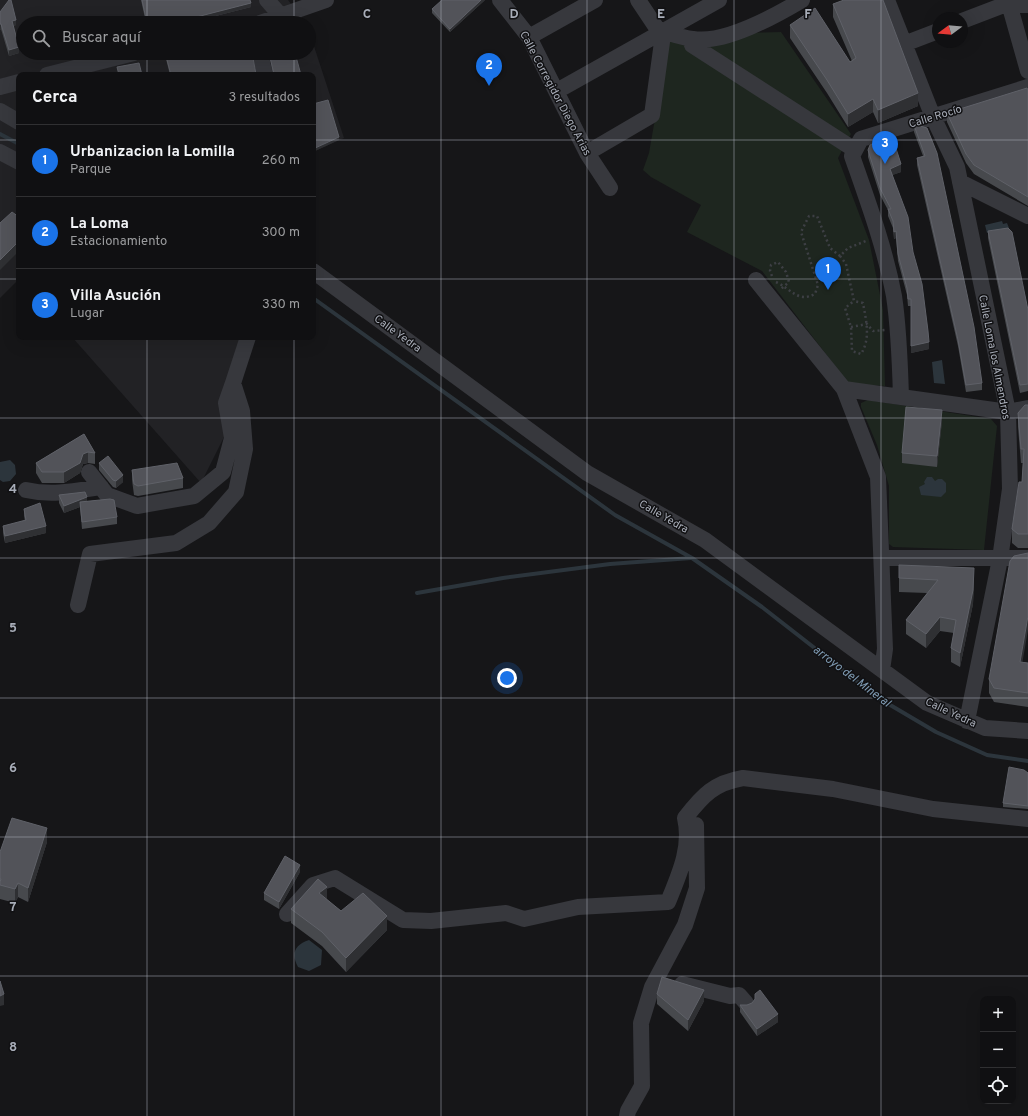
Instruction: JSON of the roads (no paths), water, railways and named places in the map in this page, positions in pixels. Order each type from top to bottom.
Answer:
[{"type":"street","points":[[267,0],[281,16],[326,0]]},
{"type":"street","name":"Calle Corregidor Diego Arias","points":[[500,0],[529,37],[587,153],[610,188]]},
{"type":"street","points":[[529,37],[594,0]]},
{"type":"street","points":[[587,153],[652,115],[662,42],[661,32],[638,0]]},
{"type":"street","points":[[661,32],[693,39],[712,39],[768,20],[802,0]]},
{"type":"street","name":"Calle Loma los Almendros","points":[[887,0],[933,116],[957,167],[1008,412],[1010,489],[1000,559],[967,720]]},
{"type":"street","points":[[564,87],[716,1]]},
{"type":"street","points":[[1008,1],[1028,71]]},
{"type":"street","points":[[968,18],[1008,1],[1028,5]]},
{"type":"street","points":[[904,44],[932,33]]},
{"type":"street","points":[[692,45],[854,153],[880,236],[894,297],[901,397]]},
{"type":"street","points":[[59,72],[106,60]]},
{"type":"street","points":[[262,60],[264,72]]},
{"type":"street","points":[[0,87],[16,83]]},
{"type":"street","name":"Calle Rocío","points":[[854,153],[861,139],[1028,87]]},
{"type":"street","points":[[0,112],[16,120]]},
{"type":"street","points":[[0,152],[16,160]]},
{"type":"street","points":[[960,182],[1028,216]]},
{"type":"street","name":"Calle Yedra","points":[[316,273],[588,473],[705,540],[927,703],[985,728],[1028,731]]},
{"type":"street","points":[[756,280],[844,389],[878,477],[885,649],[882,670]]},
{"type":"street","points":[[89,472],[107,495],[137,506],[194,496],[223,472],[232,438],[226,404],[247,340]]},
{"type":"street","points":[[78,605],[90,554],[176,543],[209,523],[236,492],[245,449],[242,412],[233,383]]},
{"type":"street","points":[[844,389],[1008,412],[1028,408]]},
{"type":"street","points":[[26,490],[42,494],[56,494],[101,487]]},
{"type":"street","points":[[882,558],[1028,558]]},
{"type":"street","points":[[287,914],[313,885],[335,878],[403,920],[431,920],[506,913],[524,919],[578,907],[668,902],[682,868],[688,830],[685,818],[703,795],[729,780],[743,778],[834,789],[933,809],[1028,819]]},
{"type":"street","points":[[628,1116],[628,1111],[642,1086],[641,1022],[652,987],[685,925],[697,888],[697,837],[694,807]]},
{"type":"street","points":[[658,976],[694,988],[730,996],[739,995],[746,1003]]},
{"type":"waterway","points":[[0,134],[16,142]]},
{"type":"waterway","name":"arroyo del Mineral","points":[[316,300],[615,515],[692,558],[762,607],[880,699],[936,732],[987,755],[1028,761]]},
{"type":"waterway","points":[[417,593],[503,578],[610,564],[691,558]]},
{"type":"place","name":"La Loma","points":[[489,86]]},
{"type":"place","name":"Villa Asución","points":[[885,164]]},
{"type":"place","name":"Urbanizacion la Lomilla","points":[[828,290]]}]
